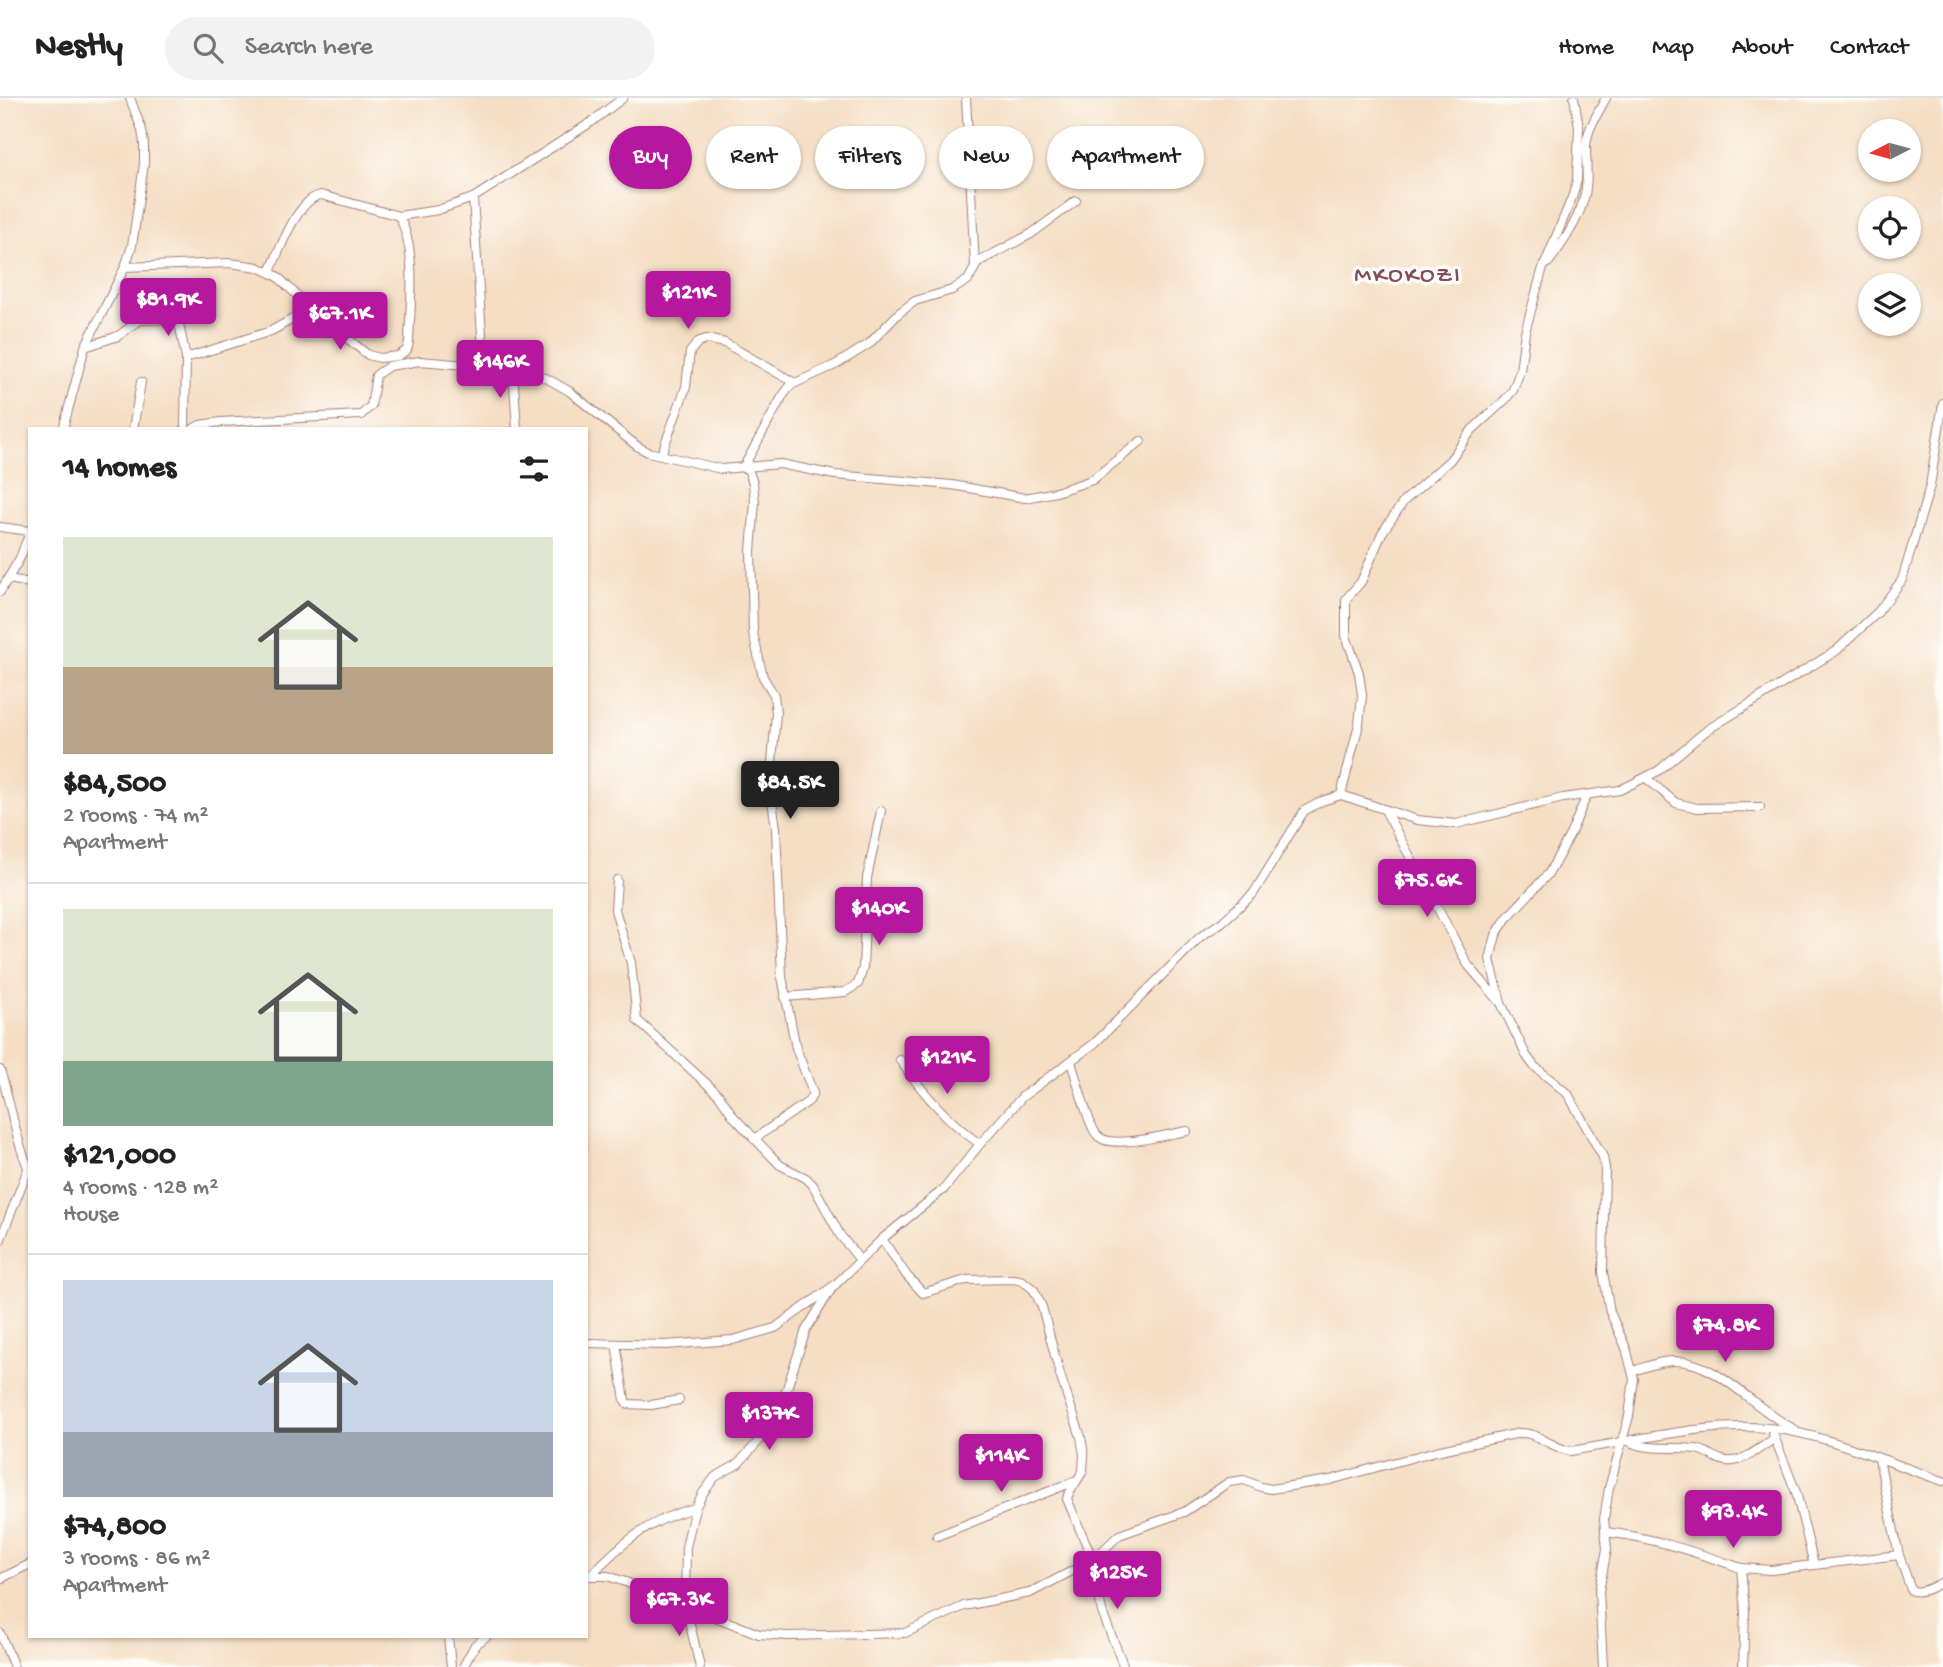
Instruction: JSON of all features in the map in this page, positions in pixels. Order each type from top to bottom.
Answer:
[{"type":"street","points":[[64,427],[85,347],[125,267],[132,247],[144,164],[142,130],[130,98]]},
{"type":"street","points":[[270,272],[288,232],[307,201],[315,196],[321,195],[400,216],[430,213],[473,198],[590,123],[623,98]]},
{"type":"street","points":[[745,467],[785,393],[794,383],[825,370],[869,344],[899,313],[915,301],[952,290],[972,276],[975,266],[966,98]]},
{"type":"street","points":[[1341,795],[1359,724],[1362,695],[1359,673],[1346,636],[1347,597],[1361,582],[1382,533],[1400,506],[1450,460],[1472,430],[1513,390],[1542,271],[1577,180],[1579,127],[1574,98]]},
{"type":"street","points":[[1542,271],[1562,245],[1583,202],[1588,169],[1587,145],[1593,122],[1606,98]]},
{"type":"street","points":[[473,198],[484,366]]},
{"type":"street","points":[[975,266],[982,259],[1039,229],[1076,201]]},
{"type":"street","points":[[125,267],[230,263],[258,267],[270,272],[368,355],[380,358],[398,356],[407,350],[409,342],[411,262],[406,231],[400,216]]},
{"type":"street","points":[[186,358],[271,331],[311,309]]},
{"type":"street","points":[[85,347],[122,335],[141,320],[176,319],[180,322],[186,358],[185,427]]},
{"type":"street","points":[[662,454],[686,387],[690,352],[698,342],[706,340],[725,343],[794,383]]},
{"type":"street","points":[[196,427],[221,422],[361,415],[371,406],[374,377],[389,366],[420,361],[513,369],[557,384],[648,452],[721,469],[780,464],[835,475],[953,485],[1025,498],[1056,492],[1092,480],[1141,441]]},
{"type":"street","points":[[513,369],[517,427]]},
{"type":"street","points":[[133,427],[141,382]]},
{"type":"street","points":[[700,1667],[685,1603],[686,1547],[695,1508],[715,1477],[738,1464],[758,1443],[786,1391],[806,1330],[835,1285],[859,1259],[944,1189],[1022,1097],[1095,1043],[1200,937],[1222,922],[1253,894],[1304,811],[1341,795],[1417,820],[1456,824],[1553,800],[1620,790],[1658,771],[1707,730],[1836,652],[1856,635],[1893,595],[1905,573],[1927,496],[1943,403]]},
{"type":"street","points":[[745,467],[753,483],[755,502],[751,551],[753,633],[763,677],[775,701],[770,788],[776,828],[782,977],[796,1048],[812,1095],[809,1101],[754,1139]]},
{"type":"street","points":[[0,527],[28,532]]},
{"type":"street","points":[[0,592],[9,579],[28,536]]},
{"type":"street","points":[[9,579],[28,583]]},
{"type":"street","points":[[1646,778],[1676,803],[1697,808],[1760,807]]},
{"type":"street","points":[[1587,795],[1570,835],[1549,873],[1506,919],[1496,935],[1490,960],[1501,1003],[1530,1062],[1568,1094],[1603,1157],[1603,1272],[1610,1312],[1624,1342],[1633,1371],[1634,1393],[1625,1443],[1609,1488],[1604,1519],[1607,1549],[1599,1591],[1603,1667]]},
{"type":"street","points":[[1385,810],[1468,965],[1501,1003]]},
{"type":"street","points":[[785,997],[845,992],[858,984],[863,968],[867,878],[881,811]]},
{"type":"street","points":[[617,880],[615,909],[631,963],[637,1020],[719,1095],[754,1139],[783,1167],[806,1178],[813,1185],[840,1235],[859,1259]]},
{"type":"street","points":[[900,1060],[930,1100],[960,1130],[980,1144]]},
{"type":"street","points":[[1071,1062],[1093,1128],[1102,1140],[1116,1143],[1188,1130]]},
{"type":"street","points":[[0,1070],[16,1135],[28,1167]]},
{"type":"street","points":[[0,1241],[28,1172]]},
{"type":"street","points":[[882,1239],[906,1276],[923,1293],[966,1280],[1014,1279],[1023,1281],[1034,1290],[1042,1307],[1061,1378],[1081,1437],[1084,1468],[1067,1499],[1093,1560],[1102,1612],[1124,1667]]},
{"type":"street","points":[[588,1343],[703,1343],[756,1334],[775,1328],[835,1285]]},
{"type":"street","points":[[615,1344],[626,1402],[632,1405],[651,1405],[679,1400]]},
{"type":"street","points":[[1633,1371],[1670,1361],[1698,1366],[1728,1383],[1764,1412],[1800,1432],[1943,1481]]},
{"type":"street","points":[[588,1576],[608,1576],[768,1635],[903,1633],[964,1606],[1030,1593],[1093,1560],[1119,1535],[1172,1517],[1233,1480],[1244,1480],[1271,1489],[1330,1480],[1436,1451],[1524,1432],[1567,1451],[1717,1428],[1770,1428],[1800,1432]]},
{"type":"street","points":[[1770,1428],[1796,1492],[1814,1565]]},
{"type":"street","points":[[1625,1443],[1651,1449],[1697,1449],[1721,1460],[1733,1461],[1747,1456],[1775,1438]]},
{"type":"street","points":[[1879,1459],[1899,1555],[1911,1590],[1922,1592],[1943,1582]]},
{"type":"street","points":[[937,1536],[1075,1481]]},
{"type":"street","points":[[588,1576],[618,1548],[651,1523],[695,1508]]},
{"type":"street","points":[[1605,1532],[1662,1543],[1741,1568],[1771,1570],[1899,1555]]},
{"type":"street","points":[[0,1579],[28,1565]]},
{"type":"street","points":[[1741,1568],[1745,1612],[1743,1667]]},
{"type":"street","points":[[0,1633],[15,1667]]},
{"type":"street","points":[[448,1638],[451,1667]]},
{"type":"street","points":[[463,1667],[475,1646],[485,1638]]},
{"type":"district","name":"MKOKOZI","points":[[1408,276]]}]
